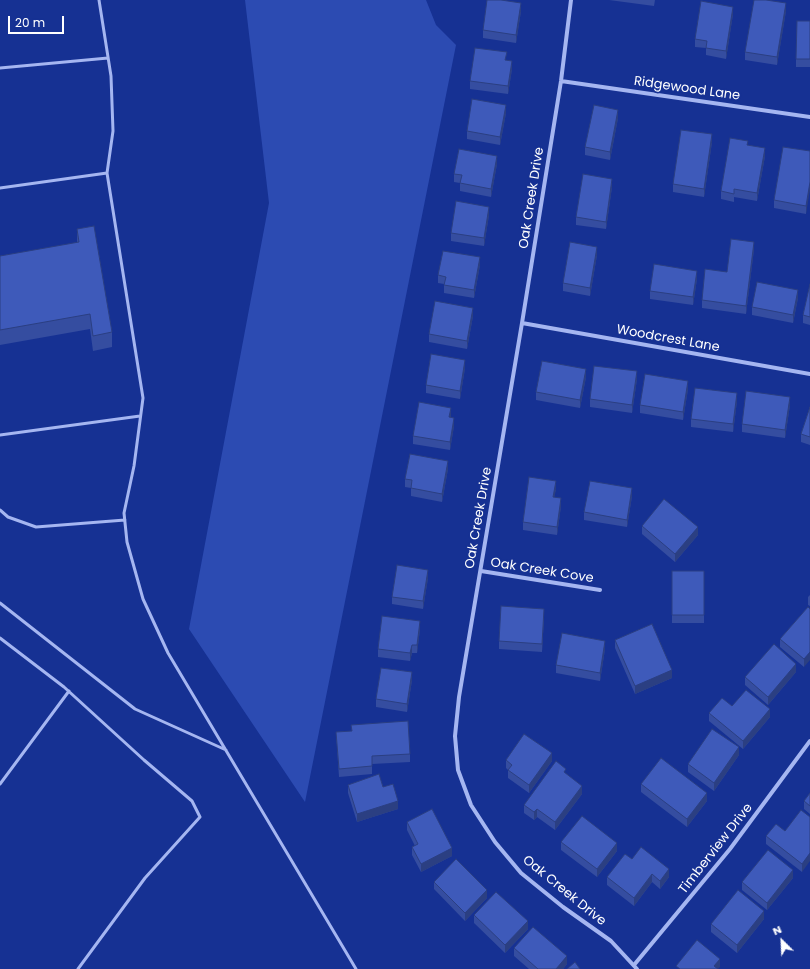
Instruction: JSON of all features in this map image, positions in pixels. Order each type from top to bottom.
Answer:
[{"type":"street","name":"Oak Creek Drive","points":[[572,0],[561,81],[522,323],[459,697],[456,736],[458,770],[471,805],[495,842],[521,873],[563,907],[611,941],[636,967]]},
{"type":"street","name":"Ridgewood Lane","points":[[561,81],[810,117]]},
{"type":"street","name":"Woodcrest Lane","points":[[522,323],[810,374]]},
{"type":"street","name":"Oak Creek Cove","points":[[481,571],[600,590]]},
{"type":"street","name":"Timberview Drive","points":[[636,967],[730,849],[810,741]]},
{"type":"lane","points":[[99,0],[111,76],[113,131],[107,173],[143,398],[134,466],[124,513],[127,542],[143,599],[168,653],[356,969]]},
{"type":"lane","points":[[0,68],[108,58]]},
{"type":"lane","points":[[0,188],[107,173]]},
{"type":"lane","points":[[0,435],[140,416]]},
{"type":"lane","points":[[0,510],[8,517],[36,527],[125,520]]},
{"type":"lane","points":[[0,603],[135,709],[226,750]]},
{"type":"lane","points":[[0,638],[69,692],[192,801],[200,818],[145,878],[78,969]]},
{"type":"lane","points":[[0,784],[69,692]]},
{"type":"shaded area","points":[[245,0],[426,0],[436,25],[456,45],[305,802],[189,629],[269,203]]},
{"type":"building","points":[[487,0],[501,0],[521,3],[516,35],[483,30]]},
{"type":"building","points":[[754,0],[786,3],[777,57],[745,52]]},
{"type":"building","points":[[701,1],[733,7],[726,51],[706,48],[707,41],[695,39]]},
{"type":"building","points":[[797,21],[810,21],[810,59],[796,59]]},
{"type":"building","points":[[475,48],[507,52],[505,60],[512,61],[508,86],[470,81]]},
{"type":"building","points":[[472,99],[506,105],[500,137],[467,131]]},
{"type":"building","points":[[594,105],[618,110],[610,152],[585,147]]},
{"type":"building","points":[[681,130],[712,134],[704,189],[673,184]]},
{"type":"building","points":[[730,138],[748,141],[747,145],[765,148],[757,193],[734,189],[734,194],[721,191]]},
{"type":"building","points":[[783,147],[810,151],[810,182],[806,206],[774,200]]},
{"type":"building","points":[[459,149],[497,156],[491,189],[460,183],[462,175],[454,174]]},
{"type":"building","points":[[583,174],[612,179],[606,222],[576,217]]},
{"type":"building","points":[[456,201],[489,207],[484,238],[451,233]]},
{"type":"building","points":[[94,226],[112,332],[93,336],[90,314],[0,330],[0,256],[79,242],[77,229]]},
{"type":"building","points":[[731,239],[754,242],[746,306],[702,300],[705,269],[727,272]]},
{"type":"building","points":[[570,242],[597,247],[590,288],[563,283]]},
{"type":"building","points":[[443,251],[480,257],[474,290],[444,285],[446,277],[438,275]]},
{"type":"building","points":[[654,264],[697,271],[693,297],[650,291]]},
{"type":"building","points":[[757,282],[798,290],[793,315],[752,307]]},
{"type":"building","points":[[810,284],[810,317],[803,315]]},
{"type":"building","points":[[435,301],[473,308],[467,341],[429,334]]},
{"type":"building","points":[[431,354],[465,360],[460,391],[426,385]]},
{"type":"building","points":[[542,361],[586,369],[580,400],[536,392]]},
{"type":"building","points":[[594,366],[637,371],[632,405],[590,399]]},
{"type":"building","points":[[645,374],[688,381],[683,412],[640,405]]},
{"type":"building","points":[[695,388],[737,393],[733,424],[691,419]]},
{"type":"building","points":[[746,391],[790,397],[785,430],[742,424]]},
{"type":"building","points":[[419,402],[451,408],[449,417],[454,418],[450,442],[413,436]]},
{"type":"building","points":[[810,407],[810,437],[801,434]]},
{"type":"building","points":[[410,454],[448,461],[442,494],[411,488],[412,480],[405,479]]},
{"type":"building","points":[[529,477],[556,481],[553,497],[561,498],[557,527],[523,522]]},
{"type":"building","points":[[590,481],[632,488],[627,520],[584,512]]},
{"type":"building","points":[[664,499],[698,527],[675,554],[642,526]]},
{"type":"building","points":[[397,565],[428,570],[423,601],[392,597]]},
{"type":"building","points":[[672,571],[704,571],[704,615],[672,615]]},
{"type":"building","points":[[501,606],[544,609],[542,644],[499,641]]},
{"type":"building","points":[[808,607],[810,609],[810,652],[804,659],[780,639]]},
{"type":"building","points":[[382,616],[420,621],[417,645],[412,645],[410,653],[378,649]]},
{"type":"building","points":[[652,624],[672,670],[635,686],[615,640]]},
{"type":"building","points":[[562,633],[605,641],[600,673],[556,665]]},
{"type":"building","points":[[774,644],[796,664],[768,697],[745,677]]},
{"type":"building","points":[[381,668],[412,672],[407,704],[376,699]]},
{"type":"building","points":[[746,690],[770,709],[743,741],[709,713],[722,698],[732,706]]},
{"type":"building","points":[[408,721],[410,754],[372,756],[372,766],[339,769],[336,732],[352,731],[351,725]]},
{"type":"building","points":[[712,729],[739,747],[714,783],[688,764]]},
{"type":"building","points":[[524,734],[552,753],[529,785],[508,770],[512,765],[506,760]]},
{"type":"building","points":[[661,758],[707,793],[687,819],[641,784]]},
{"type":"building","points":[[556,761],[566,769],[564,772],[582,786],[555,822],[537,809],[534,812],[524,805]]},
{"type":"building","points":[[379,774],[383,787],[393,784],[398,801],[357,814],[348,785]]},
{"type":"building","points":[[810,793],[810,806],[804,801]]},
{"type":"building","points":[[432,809],[452,848],[421,864],[412,847],[418,844],[407,822]]},
{"type":"building","points":[[801,810],[810,817],[810,853],[802,864],[766,836],[776,824],[785,831]]},
{"type":"building","points":[[582,816],[617,843],[597,869],[561,842]]},
{"type":"building","points":[[641,847],[669,869],[660,881],[652,874],[634,898],[607,877],[625,854],[632,859]]},
{"type":"building","points":[[768,850],[793,870],[767,903],[742,882]]},
{"type":"building","points":[[456,859],[487,890],[465,913],[434,882]]},
{"type":"building","points":[[738,890],[764,911],[737,945],[711,924]]},
{"type":"building","points":[[496,892],[528,921],[505,945],[474,915]]},
{"type":"building","points":[[533,927],[567,956],[556,969],[538,969],[514,948]]},
{"type":"building","points":[[697,940],[720,959],[714,966],[718,969],[680,969],[676,966]]},
{"type":"building","points":[[575,962],[580,969],[567,969]]}]
